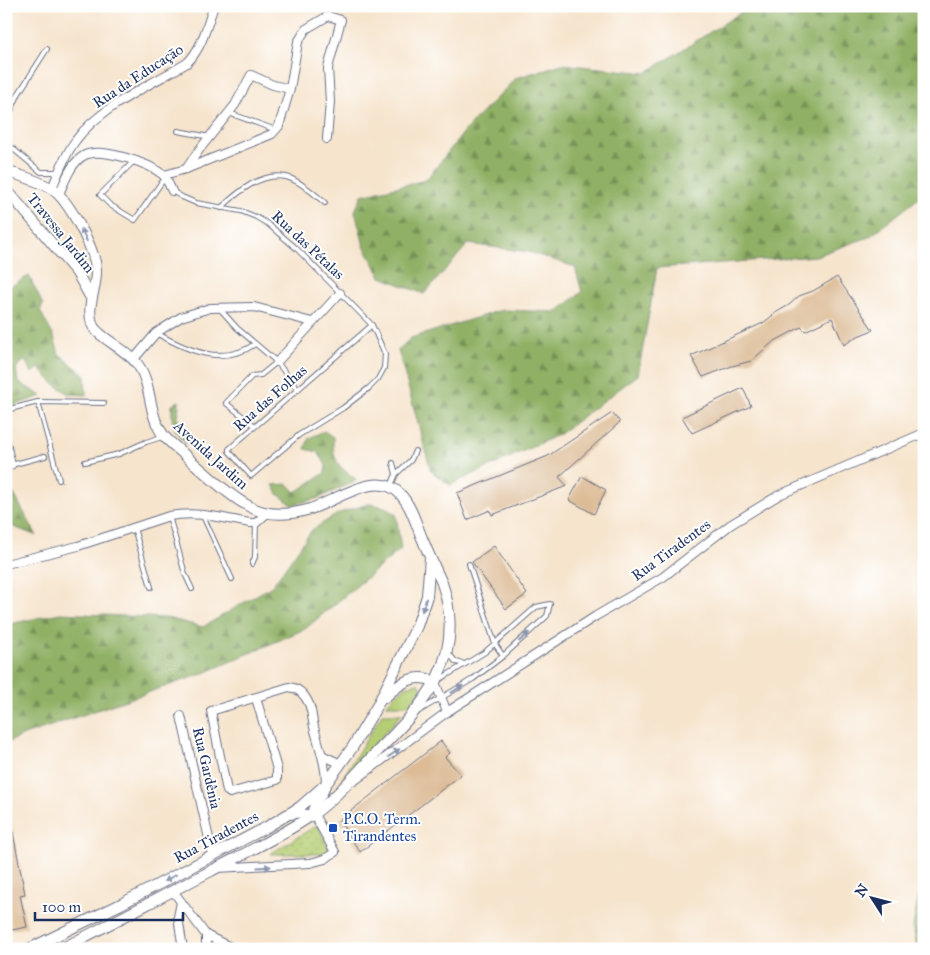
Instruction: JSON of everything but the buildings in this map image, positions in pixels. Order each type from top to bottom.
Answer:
[{"type":"street","name":"Rua da Educação","points":[[55,191],[59,172],[68,151],[76,139],[90,124],[109,109],[187,63],[200,48],[214,6]]},
{"type":"street","points":[[6,171],[55,191],[72,168],[84,156],[101,152],[134,161],[165,177],[272,134],[279,126],[290,89],[298,42],[306,29],[328,16],[341,20],[328,68],[330,102],[327,138]]},
{"type":"street","points":[[186,169],[198,150],[235,105],[251,75],[290,89]]},
{"type":"street","points":[[6,187],[11,177],[17,175]]},
{"type":"street","name":"Rua das Pétalas","points":[[165,177],[172,191]]},
{"type":"street","name":"Travessa Jardim","points":[[6,187],[25,213],[60,252],[91,298]]},
{"type":"street","name":"Avenida Jardim","points":[[55,191],[74,215],[91,251],[96,268],[91,298],[91,314],[95,329],[134,359],[141,370],[155,418],[165,436],[226,491],[245,504],[267,513],[285,514],[307,510],[364,486],[381,483],[391,486]]},
{"type":"street","points":[[82,282],[90,284],[95,281]]},
{"type":"street","points":[[277,362],[340,293]]},
{"type":"street","points":[[134,359],[156,333],[181,317],[197,311],[219,307],[254,307],[312,322]]},
{"type":"street","name":"Rua Tiradentes","points":[[62,949],[125,917],[312,815],[447,712],[596,616],[663,577],[712,539],[778,495],[924,433]]},
{"type":"street","points":[[6,443],[11,465]]},
{"type":"street","points":[[391,486],[402,496],[407,504],[442,583],[448,606],[449,630],[447,651],[436,682],[447,712]]},
{"type":"street","points":[[6,564],[78,546],[169,516],[202,514],[256,523],[267,513]]},
{"type":"street","points":[[377,706],[402,659],[424,608],[429,584],[430,557]]},
{"type":"street","points":[[377,706],[393,689],[410,679],[421,677],[436,682]]},
{"type":"street","name":"Rua Tiradentes","points":[[340,792],[414,713],[436,682]]},
{"type":"street","points":[[256,698],[277,769],[277,780],[230,793],[227,791],[210,712],[214,709],[289,687],[296,688],[309,704],[322,755],[326,784],[322,796],[312,808],[312,815],[287,816]]},
{"type":"street","name":"Rua Tiradentes","points":[[30,949],[44,945],[287,816],[309,800],[326,784],[341,764],[377,706]]},
{"type":"street","name":"Rua Gardênia","points":[[181,716],[213,856]]},
{"type":"street","points":[[322,755],[341,764]]},
{"type":"street","name":"Rua Tiradentes","points":[[215,868],[310,863],[325,859],[336,852],[312,815]]},
{"type":"street","points":[[173,891],[206,935],[234,949]]},
{"type":"street","points":[[181,902],[178,916],[183,949]]},
{"type":"street","points":[[206,935],[206,949]]},
{"type":"lane","points":[[6,122],[18,93],[48,49]]},
{"type":"lane","points":[[229,113],[276,130]]},
{"type":"lane","points":[[178,131],[210,136]]},
{"type":"lane","points":[[6,142],[41,172],[59,172]]},
{"type":"lane","points":[[134,161],[100,195],[110,205],[135,220],[165,177]]},
{"type":"lane","points":[[221,208],[237,193],[254,182],[272,176],[288,177],[311,190],[325,203]]},
{"type":"lane","name":"Rua das Pétalas","points":[[172,191],[196,203],[241,211],[256,216],[268,224],[297,249],[372,325],[385,354],[384,368],[378,379],[369,388],[343,408]]},
{"type":"lane","points":[[219,307],[227,318],[277,362],[298,390]]},
{"type":"lane","name":"Rua das Folhas","points":[[343,408],[299,435],[252,476],[229,450],[372,325]]},
{"type":"lane","points":[[156,333],[187,349],[206,354],[240,353],[255,344]]},
{"type":"lane","points":[[255,426],[226,402],[252,376],[261,375],[277,362]]},
{"type":"lane","points":[[6,410],[38,402],[104,403]]},
{"type":"lane","points":[[38,402],[59,480]]},
{"type":"lane","points":[[85,462],[119,454],[165,436]]},
{"type":"lane","points":[[391,486],[396,474],[411,460],[415,451]]},
{"type":"lane","points":[[11,465],[45,456]]},
{"type":"lane","points":[[393,464],[396,474]]},
{"type":"lane","points":[[202,514],[232,580]]},
{"type":"lane","points":[[169,516],[185,574],[192,589]]},
{"type":"lane","points":[[252,564],[255,557],[256,523]]},
{"type":"lane","points":[[134,528],[151,586]]},
{"type":"lane","points":[[469,564],[495,644],[503,656]]},
{"type":"lane","name":"Rua Tiradentes","points":[[414,713],[473,679],[503,656],[547,616],[550,604],[536,607],[495,644]]},
{"type":"lane","points":[[436,682],[495,644]]},
{"type":"lane","points":[[447,651],[453,659],[465,664]]},
{"type":"green space","points":[[751,6],[924,6],[924,194],[869,237],[816,256],[657,268],[638,375],[558,435],[450,485],[431,471],[398,350],[411,338],[502,310],[557,312],[582,292],[575,267],[529,252],[468,244],[424,294],[381,277],[364,246],[355,211],[362,195],[426,180],[468,127],[516,78],[562,64],[646,73]]},
{"type":"green space","points":[[29,276],[43,305],[40,311],[54,337],[59,354],[85,375],[86,395],[69,394],[53,383],[39,368],[32,373],[25,360],[16,368],[18,382],[42,396],[6,408],[6,346],[12,342],[11,322],[6,316],[6,289]]},
{"type":"green space","points":[[179,401],[178,420],[190,437],[189,445],[174,428],[172,405]]},
{"type":"green space","points":[[324,431],[333,437],[335,458],[357,480],[319,498],[292,505],[278,494],[273,485],[288,484],[296,492],[325,473],[326,465],[318,452],[305,449],[309,438]]},
{"type":"green space","points":[[6,480],[37,536],[6,524]]},
{"type":"green space","points":[[369,504],[385,507],[396,514],[401,549],[305,629],[202,674],[24,735],[6,743],[6,625],[60,613],[167,618],[203,627],[272,586],[312,530],[339,513]]},
{"type":"green space","points":[[419,683],[422,689],[409,705],[386,705],[409,685]]},
{"type":"green space","points":[[382,714],[402,714],[340,782]]},
{"type":"green space","points":[[317,825],[332,854],[270,854]]},
{"type":"green space","points":[[924,870],[924,949],[917,949],[913,926]]},
{"type":"place","name":"P.C.O. Term. Tirandentes","points":[[333,828]]}]
